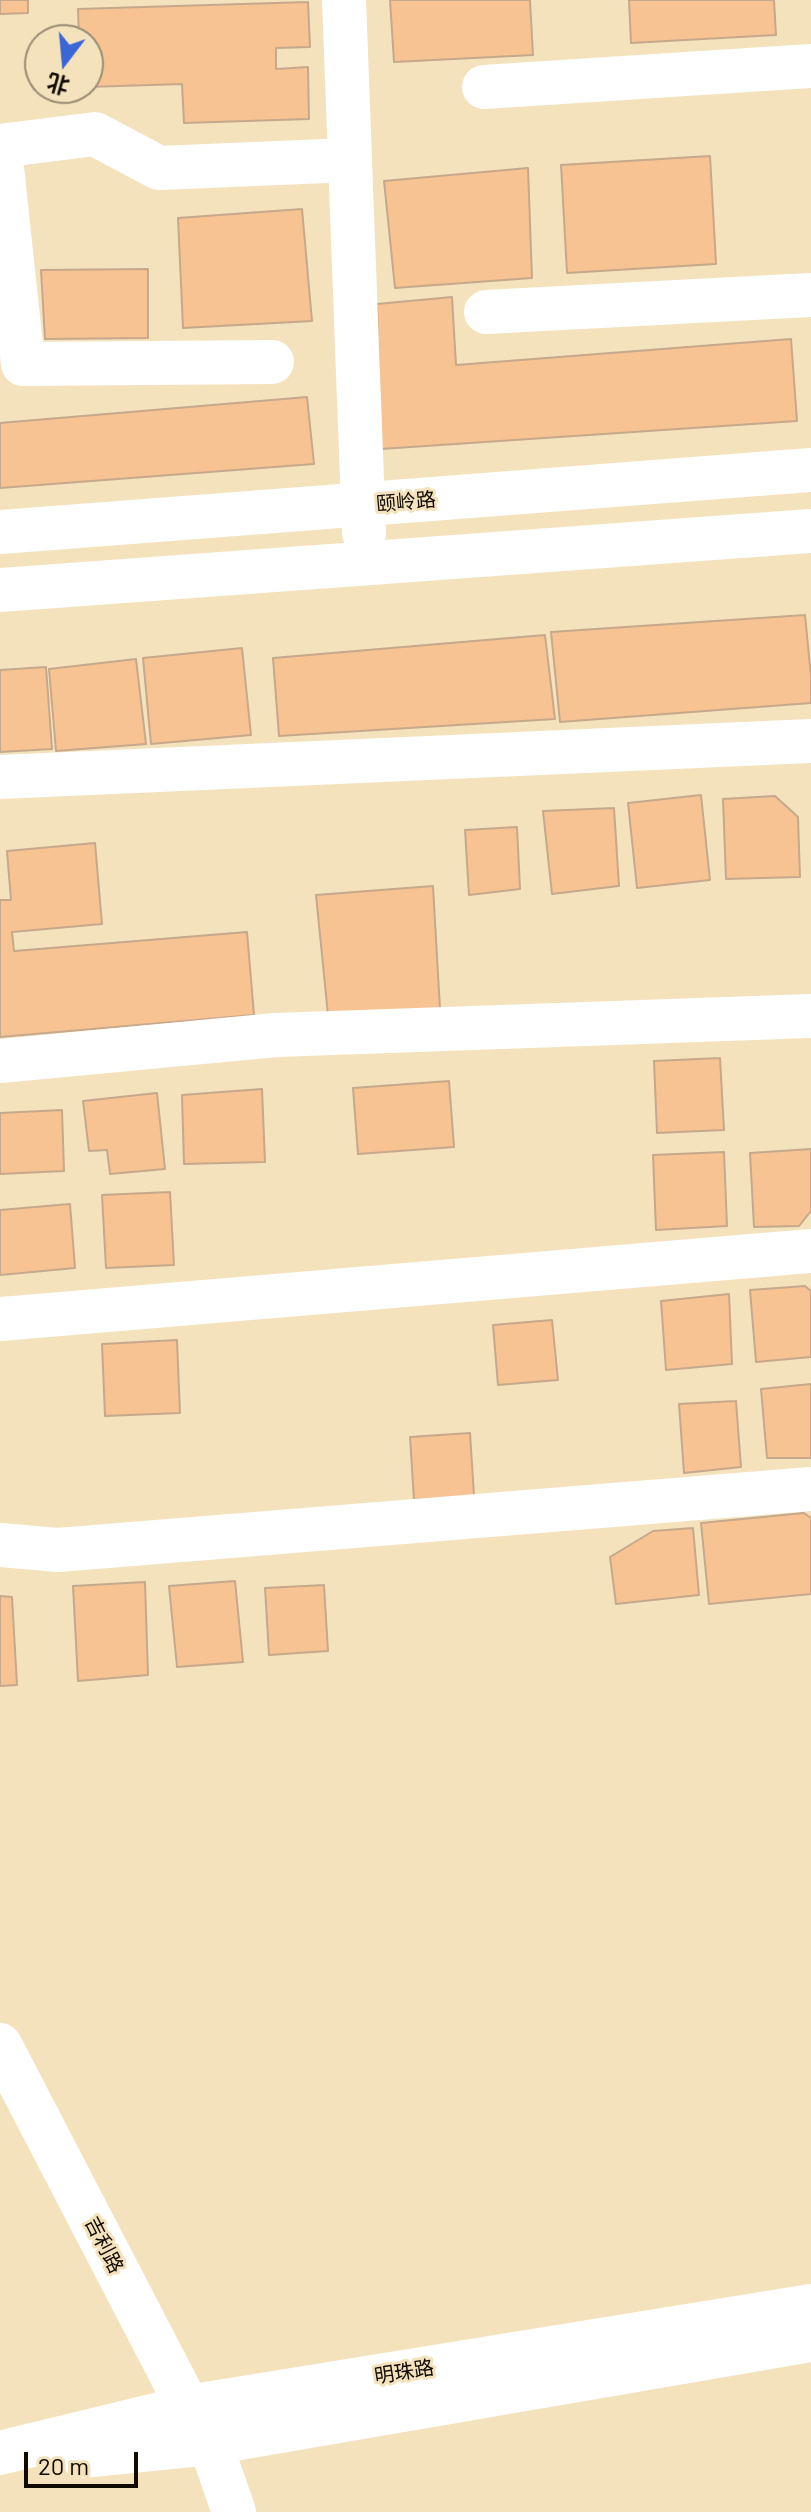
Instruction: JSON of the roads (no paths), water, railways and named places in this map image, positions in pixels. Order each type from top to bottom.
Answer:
[{"type":"street","points":[[344,0],[365,505],[364,564]]},
{"type":"street","points":[[484,87],[811,66]]},
{"type":"street","points":[[272,362],[23,364],[0,147],[95,134],[159,168],[350,160]]},
{"type":"street","points":[[486,312],[811,295]]},
{"type":"street","name":"颐岭路","points":[[0,532],[811,470]]},
{"type":"street","points":[[0,590],[811,531]]},
{"type":"street","points":[[0,777],[811,741]]},
{"type":"street","points":[[0,1061],[276,1035],[811,1016]]},
{"type":"street","points":[[0,1319],[811,1251]]},
{"type":"street","points":[[0,1545],[58,1550],[811,1489]]},
{"type":"street","name":"吉利路","points":[[0,2045],[188,2407],[210,2443],[234,2512]]},
{"type":"street","name":"明珠路","points":[[0,2453],[188,2407],[811,2306]]},
{"type":"street","name":"明珠路","points":[[0,2464],[210,2443],[811,2340]]}]
